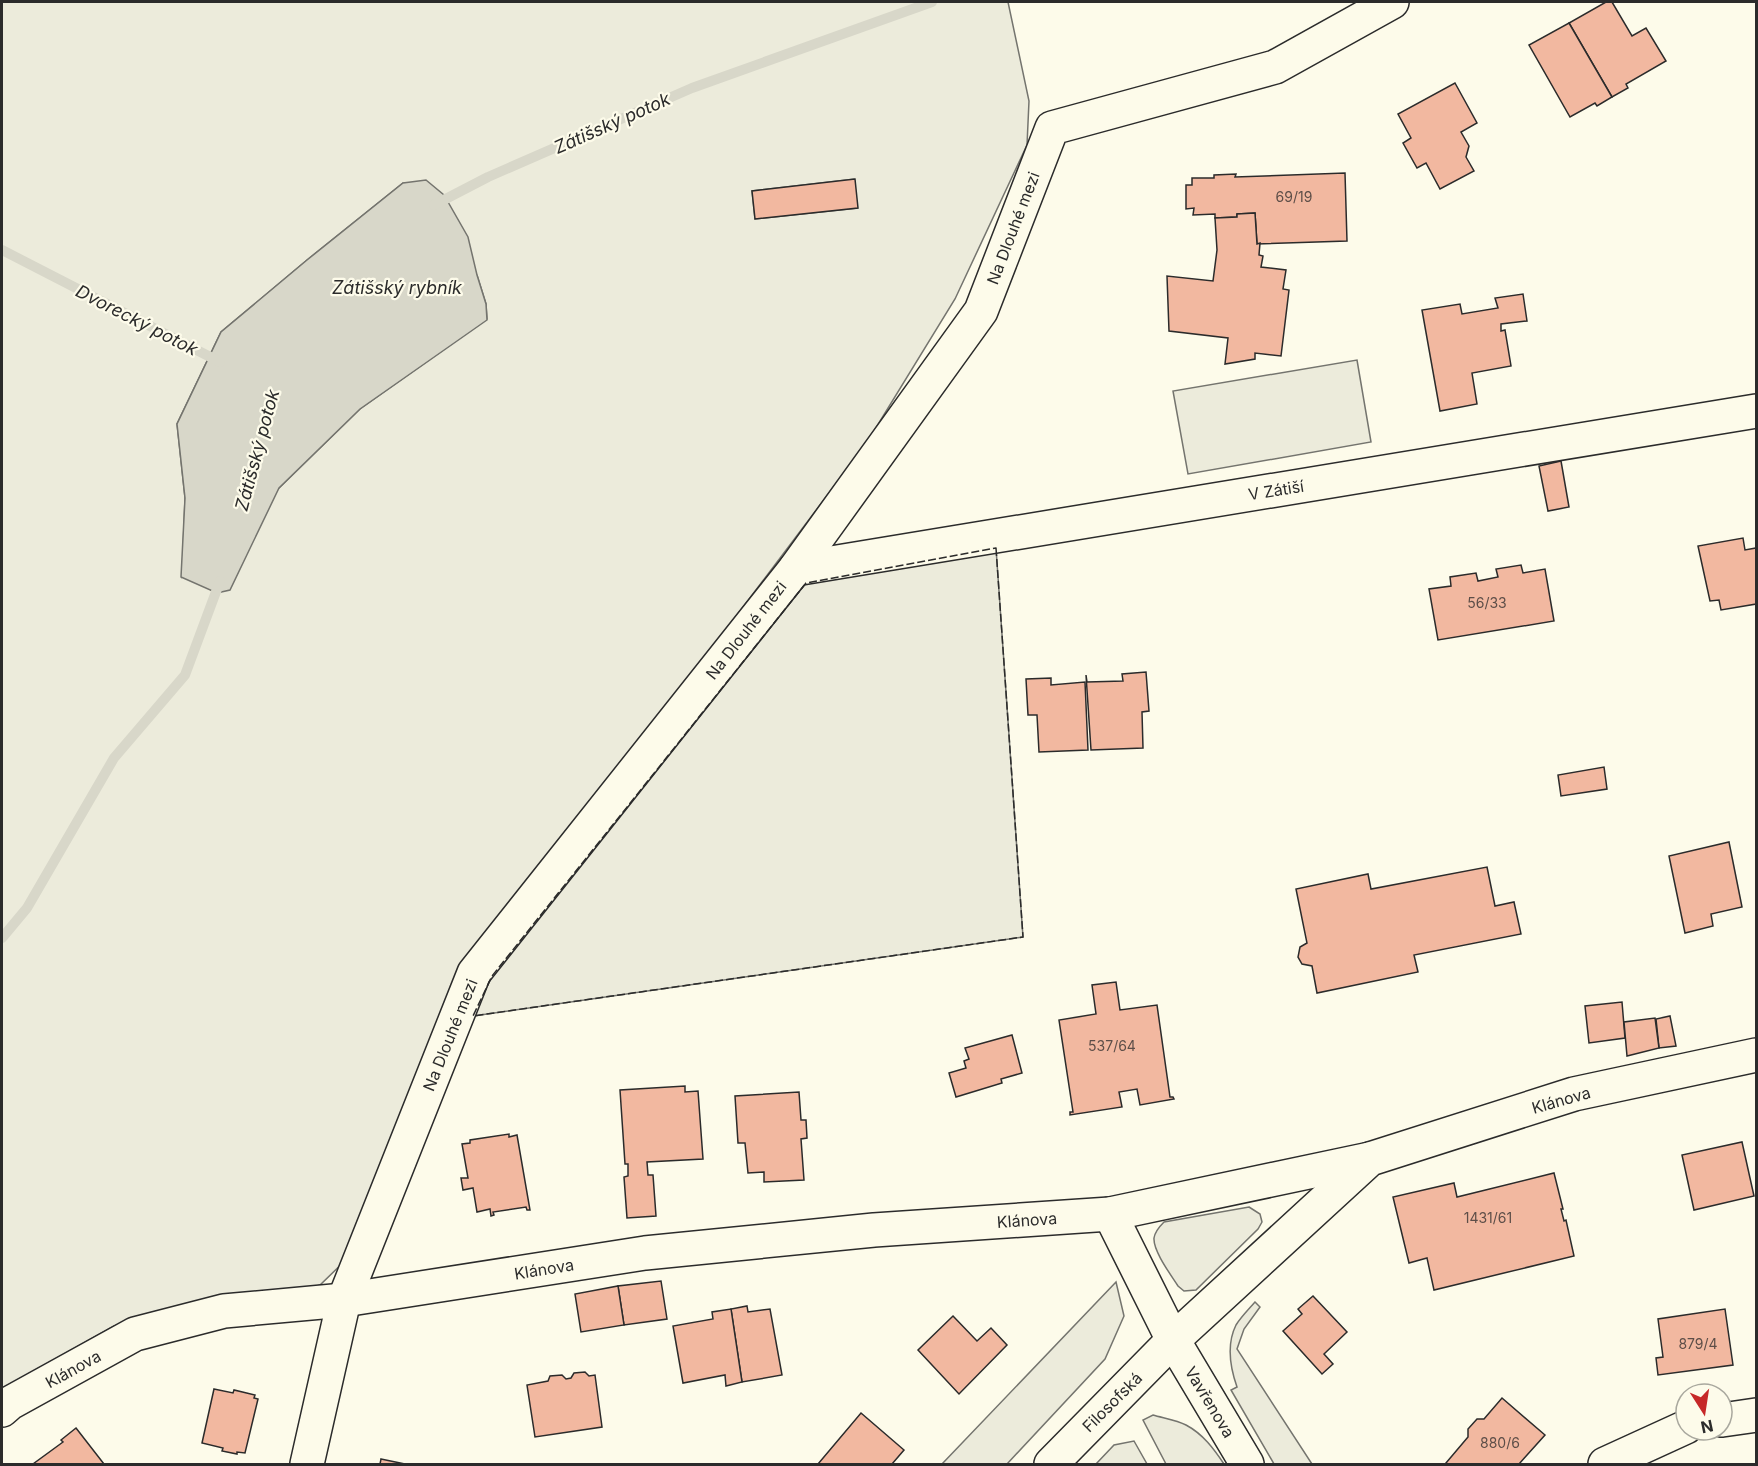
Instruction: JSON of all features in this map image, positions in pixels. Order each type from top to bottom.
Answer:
[{"type":"street","name":"Na Dlouhé mezi","points":[[307,1464],[344,1300],[474,973],[795,569],[981,311],[1052,128],[1275,66],[1392,2]]},
{"type":"street","name":"V Zátiší","points":[[795,569],[1756,411]]},
{"type":"street","name":"Klánova","points":[[2,1410],[10,1403],[135,1335],[224,1311],[344,1300],[645,1253],[874,1230],[1110,1214],[1370,1160],[1574,1094],[1756,1055]]},
{"type":"street","name":"Klánova","points":[[1173,1340],[1370,1160]]},
{"type":"street","points":[[1110,1214],[1173,1340]]},
{"type":"street","name":"Filosofská","points":[[1051,1464],[1173,1340]]},
{"type":"street","name":"Vavřenova","points":[[1173,1340],[1247,1464]]},
{"type":"street","points":[[1734,1418],[1756,1415]]},
{"type":"street","points":[[1605,1464],[1674,1432]]},
{"type":"shaded area","points":[[2,2],[1008,2],[1029,101],[1027,145],[955,299],[866,444],[679,692],[458,971],[351,1255],[320,1285],[293,1293],[167,1310],[114,1326],[2,1389]],"holes":[[[854,179],[857,208],[755,219],[752,191]],[[403,183],[477,275],[486,304],[487,319],[360,409],[279,488],[182,577],[185,498],[177,424],[221,332]]]},
{"type":"shaded area","points":[[1357,360],[1371,442],[1188,474],[1173,391]]},
{"type":"shaded area","points":[[996,548],[1023,937],[473,1016],[492,976],[806,583]]},
{"type":"shaded area","points":[[1249,1207],[1260,1214],[1262,1222],[1258,1229],[1196,1290],[1184,1291],[1178,1286],[1163,1263],[1154,1243],[1155,1235],[1161,1225],[1164,1222]]},
{"type":"shaded area","points":[[1116,1282],[1124,1316],[1105,1359],[1007,1464],[942,1464]]},
{"type":"shaded area","points":[[1255,1302],[1260,1307],[1244,1329],[1237,1349],[1312,1464],[1274,1464],[1231,1390],[1237,1387],[1232,1372],[1231,1340],[1236,1325]]},
{"type":"shaded area","points":[[1153,1415],[1186,1425],[1198,1433],[1208,1442],[1224,1464],[1166,1464],[1143,1420]]},
{"type":"shaded area","points":[[1134,1441],[1147,1464],[1096,1464],[1114,1445]]},
{"type":"water","name":"Zátišský rybník","points":[[426,180],[444,195],[468,237],[486,304],[487,320],[360,409],[279,488],[230,590],[217,593],[181,577],[185,498],[177,424],[221,332],[403,183]]},
{"type":"building","points":[[1606,2],[1612,2],[1632,36],[1646,28],[1666,61],[1626,84],[1628,88],[1612,97],[1569,23]]},
{"type":"building","points":[[1569,23],[1612,97],[1597,106],[1595,103],[1570,117],[1529,45]]},
{"type":"building","points":[[1455,83],[1477,123],[1461,132],[1469,146],[1466,157],[1474,171],[1440,189],[1426,163],[1417,168],[1403,143],[1411,138],[1398,114]]},
{"type":"building","points":[[1345,173],[1347,241],[1257,244],[1255,213],[1215,218],[1215,214],[1193,215],[1194,208],[1186,209],[1186,185],[1192,185],[1192,178],[1214,178],[1214,175],[1236,174],[1235,177]]},
{"type":"building","points":[[855,179],[858,208],[755,219],[752,191]]},
{"type":"building","points":[[1255,213],[1257,244],[1260,243],[1259,255],[1263,256],[1261,267],[1286,270],[1283,289],[1289,290],[1281,356],[1255,353],[1255,359],[1225,364],[1228,338],[1169,331],[1167,276],[1213,281],[1217,250],[1215,218]]},
{"type":"building","points":[[1523,294],[1527,321],[1501,324],[1501,331],[1505,330],[1511,366],[1472,373],[1477,404],[1440,411],[1422,310],[1460,304],[1462,314],[1498,308],[1495,298]]},
{"type":"building","points":[[1561,461],[1569,507],[1548,511],[1539,466]]},
{"type":"building","points":[[1743,538],[1745,550],[1756,548],[1756,604],[1721,610],[1719,600],[1710,601],[1698,546]]},
{"type":"building","points":[[1521,565],[1523,573],[1545,569],[1554,621],[1438,640],[1429,589],[1451,586],[1450,577],[1476,573],[1478,581],[1498,577],[1496,569]]},
{"type":"building","points":[[1146,672],[1149,711],[1142,712],[1143,748],[1091,750],[1086,675],[1087,682],[1123,681],[1122,674]]},
{"type":"building","points":[[1051,678],[1051,685],[1085,682],[1088,750],[1039,752],[1037,715],[1028,715],[1026,679]]},
{"type":"building","points":[[1604,767],[1607,789],[1561,796],[1558,775]]},
{"type":"building","points":[[1729,842],[1742,907],[1711,914],[1713,926],[1685,933],[1669,856]]},
{"type":"building","points":[[1487,867],[1495,906],[1514,902],[1521,934],[1414,955],[1418,972],[1317,993],[1312,966],[1302,964],[1298,957],[1300,947],[1307,943],[1296,889],[1368,874],[1371,889]]},
{"type":"building","points":[[1116,982],[1120,1010],[1157,1005],[1170,1097],[1174,1099],[1140,1105],[1137,1089],[1119,1092],[1122,1107],[1070,1115],[1070,1112],[1073,1112],[1059,1020],[1096,1014],[1092,985]]},
{"type":"building","points":[[1622,1002],[1625,1038],[1589,1043],[1585,1006]]},
{"type":"building","points":[[1670,1016],[1676,1046],[1659,1048],[1656,1019]]},
{"type":"building","points":[[1655,1018],[1659,1048],[1627,1056],[1624,1022]]},
{"type":"building","points":[[1012,1035],[1022,1073],[1001,1079],[1002,1083],[956,1097],[949,1073],[966,1068],[964,1061],[969,1059],[965,1048]]},
{"type":"building","points":[[685,1086],[685,1092],[698,1091],[703,1159],[647,1162],[648,1175],[653,1175],[656,1216],[627,1218],[624,1177],[628,1176],[628,1164],[625,1164],[620,1090]]},
{"type":"building","points":[[799,1092],[801,1120],[806,1120],[807,1138],[801,1139],[804,1180],[764,1182],[764,1172],[748,1173],[745,1143],[738,1143],[735,1096]]},
{"type":"building","points":[[509,1134],[509,1137],[517,1135],[530,1210],[526,1207],[493,1212],[494,1215],[491,1216],[490,1209],[477,1212],[473,1188],[463,1190],[461,1178],[468,1178],[462,1144],[470,1143],[470,1140]]},
{"type":"building","points":[[1742,1142],[1754,1196],[1694,1210],[1682,1155]]},
{"type":"building","points":[[1554,1173],[1574,1256],[1434,1290],[1427,1258],[1409,1263],[1393,1197],[1454,1183],[1457,1197]]},
{"type":"building","points":[[661,1281],[667,1319],[624,1325],[618,1286]]},
{"type":"building","points":[[618,1286],[624,1325],[581,1332],[575,1294]]},
{"type":"building","points":[[1313,1296],[1347,1332],[1324,1354],[1333,1364],[1322,1374],[1283,1331],[1302,1314],[1298,1309]]},
{"type":"building","points":[[747,1306],[748,1312],[770,1309],[782,1375],[742,1382],[731,1309]]},
{"type":"building","points":[[731,1309],[742,1382],[726,1386],[725,1375],[683,1383],[673,1326],[713,1319],[712,1312]]},
{"type":"building","points":[[1725,1309],[1733,1365],[1658,1375],[1656,1358],[1663,1357],[1658,1319]]},
{"type":"building","points":[[953,1316],[977,1341],[991,1328],[1007,1345],[959,1394],[918,1350]]},
{"type":"building","points":[[585,1372],[589,1376],[595,1375],[602,1427],[535,1437],[527,1385],[548,1381],[550,1376],[562,1375],[566,1379],[571,1378],[574,1373]]},
{"type":"building","points":[[214,1389],[233,1393],[234,1390],[255,1395],[254,1398],[258,1399],[245,1453],[222,1451],[223,1448],[202,1443]]},
{"type":"building","points":[[1502,1398],[1545,1435],[1519,1464],[1447,1464],[1468,1437],[1468,1429],[1477,1419],[1484,1419]]},
{"type":"building","points":[[861,1413],[904,1450],[892,1464],[818,1464]]},
{"type":"building","points":[[76,1428],[104,1464],[33,1464],[63,1442],[61,1440]]},
{"type":"building","points":[[381,1459],[405,1464],[380,1464]]},
{"type":"waterway","name":"Zátišský potok","points":[[434,205],[488,177],[692,88],[932,2]]},
{"type":"waterway","name":"Dvorecký potok","points":[[2,250],[220,362]]},
{"type":"waterway","name":"Zátišský potok","points":[[2,938],[27,908],[114,758],[185,675],[220,581]]},
{"type":"fence","points":[[996,548],[1023,937],[473,1016],[492,976],[806,583],[996,548]]}]
